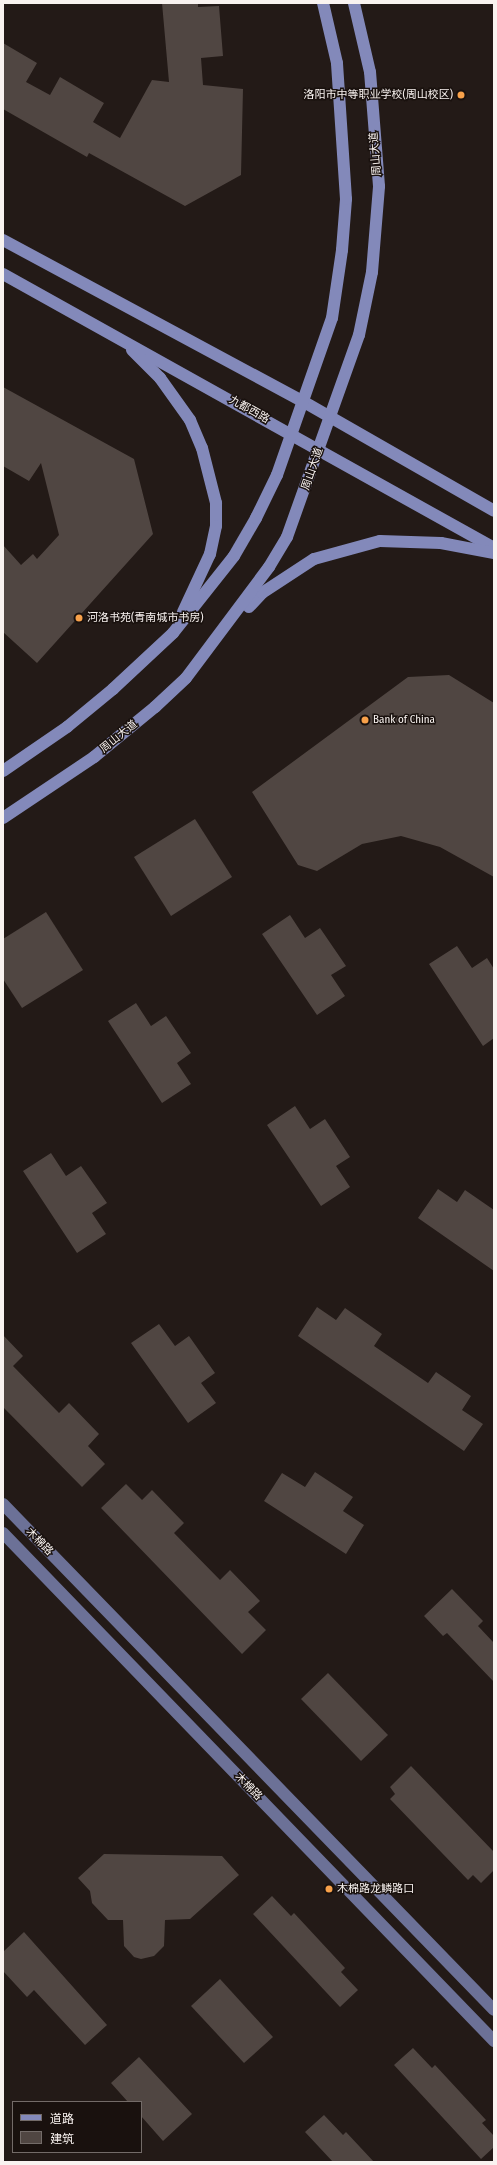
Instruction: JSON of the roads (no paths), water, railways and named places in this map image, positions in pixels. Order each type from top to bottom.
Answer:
[{"type":"main road","points":[[3,771],[67,727],[113,690],[173,633],[234,556],[277,476],[332,318],[346,199],[337,63],[323,3]]},
{"type":"main road","name":"周山大道","points":[[3,818],[94,757],[127,731],[186,678],[215,643],[269,567],[287,537],[332,417],[359,335],[372,272],[379,186],[370,72],[354,3]]},
{"type":"main road","points":[[3,240],[332,417],[494,511]]},
{"type":"main road","name":"九都西路","points":[[3,274],[320,449],[494,548]]},
{"type":"main road","points":[[122,339],[160,378],[190,420],[202,448],[216,503],[216,526],[210,554],[173,633]]},
{"type":"main road","points":[[215,643],[262,593],[314,559],[380,541],[441,544],[494,552]]},
{"type":"main road","name":"木棉路","points":[[3,1504],[494,2010]]},
{"type":"main road","name":"木棉路","points":[[3,1533],[494,2041]]},
{"type":"place","name":"洛阳市中等职业学校(周山校区)","points":[[461,95]]},
{"type":"place","name":"河洛书苑(青南城市书房)","points":[[79,618]]},
{"type":"place","name":"Bank of China","points":[[365,720]]},
{"type":"place","name":"木棉路龙鳞路口","points":[[329,1889]]}]
